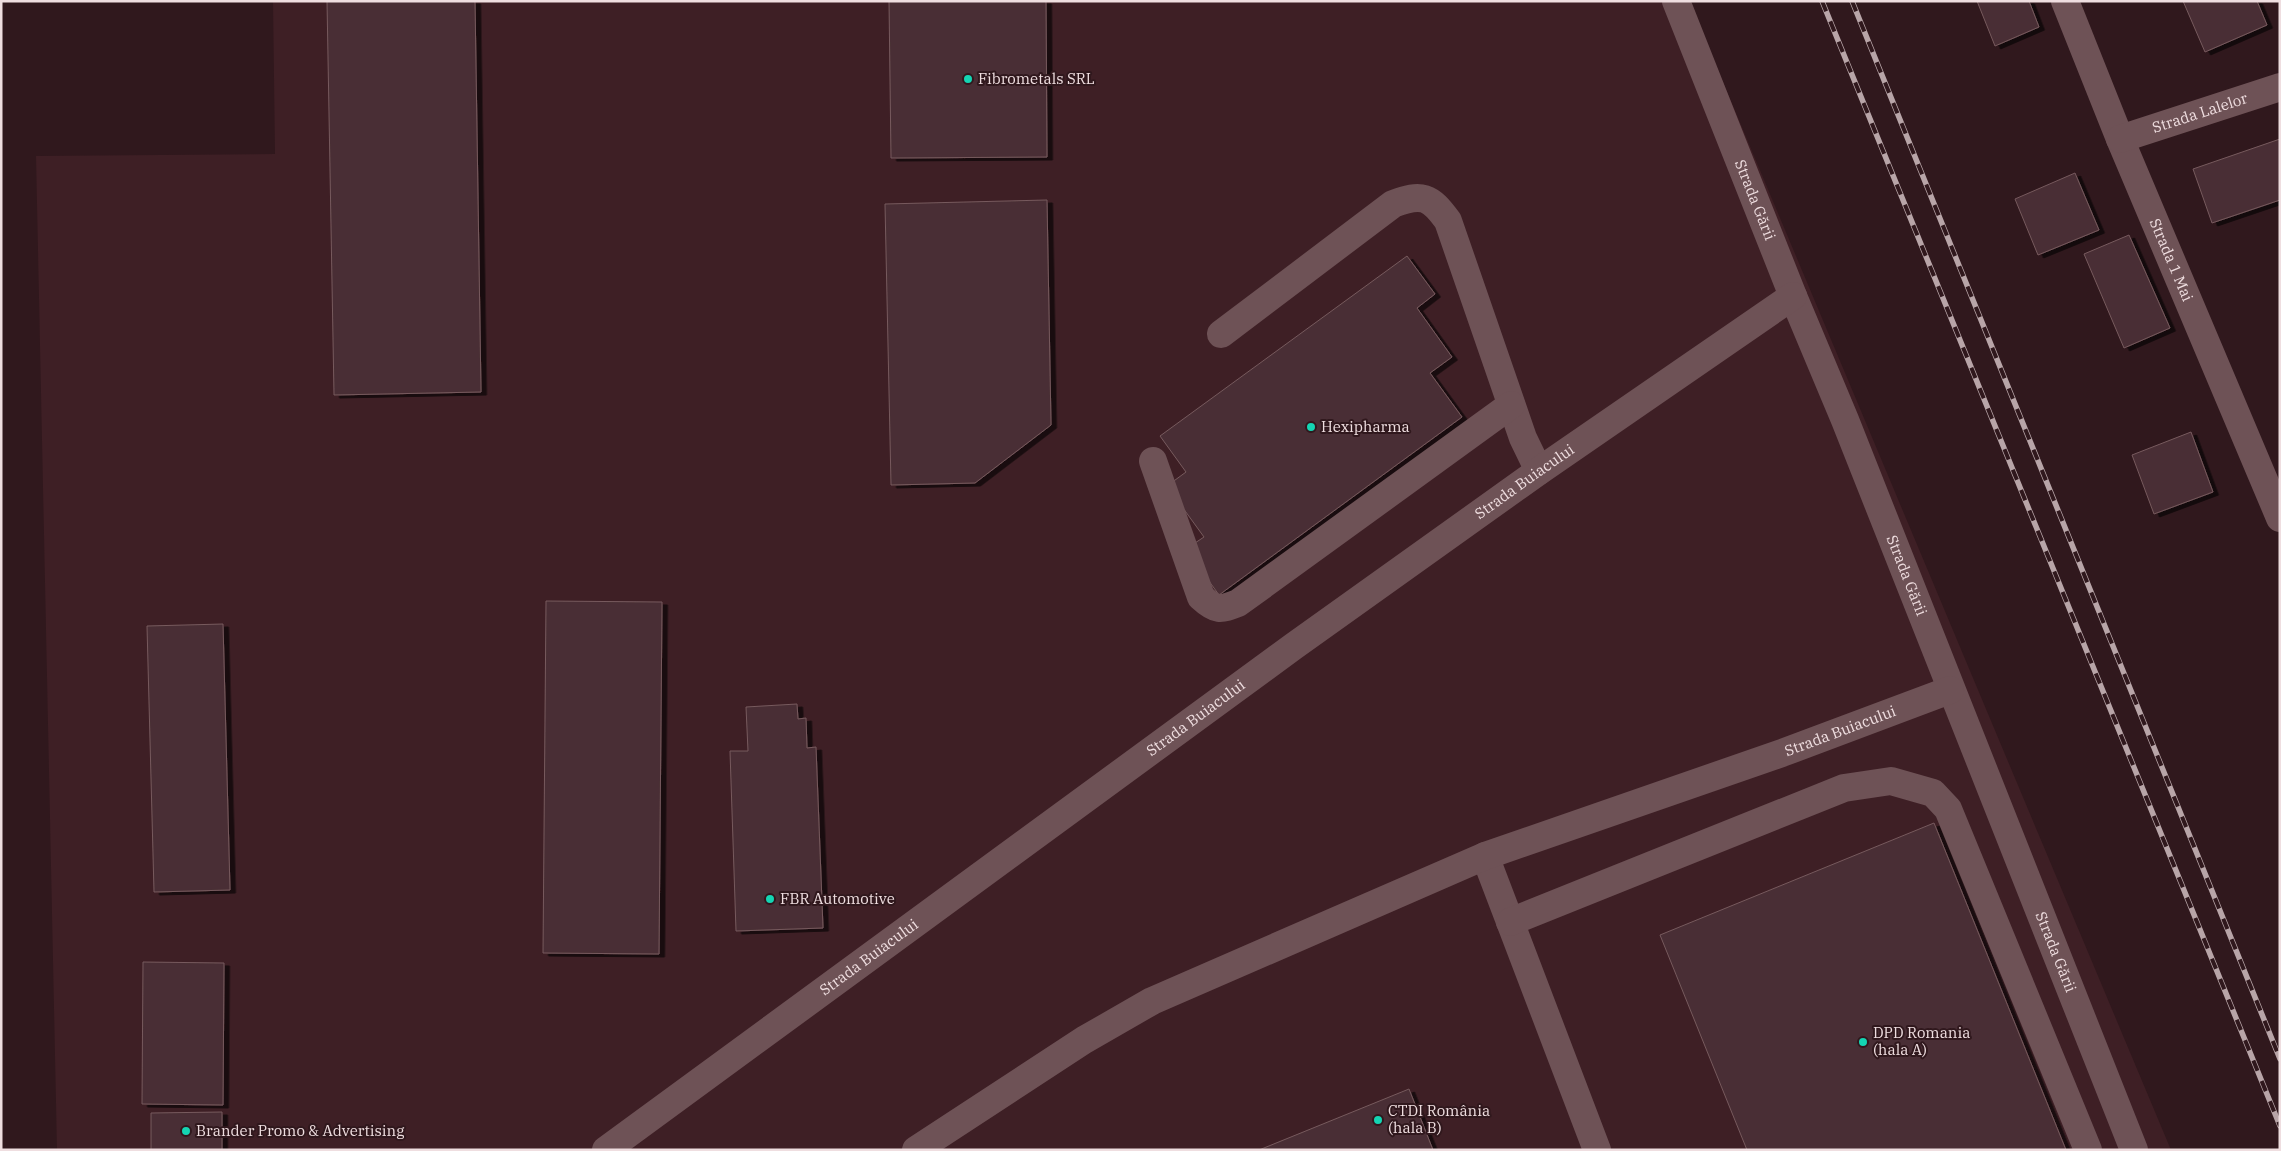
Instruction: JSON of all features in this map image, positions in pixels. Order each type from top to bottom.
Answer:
[{"type":"street","name":"Strada Gării","points":[[1676,1],[1793,296],[1845,420],[1950,690],[2134,1150]]},
{"type":"street","name":"Strada 1 Mai","points":[[2065,1],[2120,139],[2280,518]]},
{"type":"street","name":"Strada Lalelor","points":[[2120,139],[2280,87]]},
{"type":"street","points":[[1221,334],[1393,204],[1410,197],[1425,199],[1436,204],[1448,221],[1523,438],[1539,471]]},
{"type":"street","name":"Strada Buiacului","points":[[606,1150],[637,1141],[1286,652],[1539,471],[1793,296]]},
{"type":"street","points":[[1153,461],[1201,597],[1210,606],[1221,609],[1238,603],[1511,405]]},
{"type":"street","name":"Strada Buiacului","points":[[916,1150],[1084,1040],[1152,1001],[1485,856],[1773,756],[1950,690]]},
{"type":"street","points":[[1510,922],[1844,788],[1891,781],[1933,793],[1948,809],[2088,1150]]},
{"type":"street","points":[[1485,856],[1597,1150]]},
{"type":"shaded area","points":[[273,1],[1689,1],[2171,1150],[57,1150],[36,156],[275,154]]},
{"type":"building","points":[[327,1],[475,1],[481,392],[334,395]]},
{"type":"building","name":"Fibrometals SRL","points":[[889,1],[1046,1],[1047,157],[891,158]]},
{"type":"building","points":[[1977,1],[2029,1],[2039,27],[1995,46]]},
{"type":"building","points":[[2183,1],[2257,1],[2267,25],[2205,52]]},
{"type":"building","points":[[2280,139],[2280,200],[2212,223],[2193,169]]},
{"type":"building","points":[[2075,173],[2099,230],[2038,255],[2015,199]]},
{"type":"building","points":[[1047,200],[1051,425],[975,483],[891,485],[885,204]]},
{"type":"building","points":[[2129,235],[2170,328],[2124,348],[2084,254]]},
{"type":"building","name":"Hexipharma","points":[[1407,256],[1435,294],[1417,308],[1452,357],[1430,373],[1462,417],[1219,595],[1186,549],[1204,537],[1167,486],[1186,472],[1160,436]]},
{"type":"building","points":[[2191,432],[2213,492],[2154,514],[2132,455]]},
{"type":"building","points":[[546,601],[662,602],[659,954],[543,953]]},
{"type":"building","points":[[223,624],[230,890],[154,892],[147,626]]},
{"type":"building","points":[[797,704],[798,719],[806,718],[807,748],[816,747],[823,928],[736,931],[730,751],[748,751],[746,707]]},
{"type":"building","name":"DPD Romania (hala A)","points":[[1934,823],[2066,1150],[1747,1150],[1660,935]]},
{"type":"building","points":[[143,962],[224,963],[223,1105],[142,1104]]},
{"type":"building","name":"CTDI România (hala B)","points":[[1409,1089],[1433,1150],[1259,1150]]},
{"type":"building","name":"Brander Promo & Advertising","points":[[222,1112],[222,1150],[151,1150],[151,1113]]},
{"type":"railway","points":[[1822,1],[2280,1126]]},
{"type":"railway","points":[[1852,1],[2280,1059]]},
{"type":"place","name":"Fibrometals SRL","points":[[968,79]]},
{"type":"place","name":"Hexipharma","points":[[1311,427]]},
{"type":"place","name":"FBR Automotive","points":[[770,899]]},
{"type":"place","name":"DPD Romania (hala A)","points":[[1863,1042]]},
{"type":"place","name":"CTDI România (hala B)","points":[[1378,1120]]},
{"type":"place","name":"Brander Promo & Advertising","points":[[186,1131]]}]
